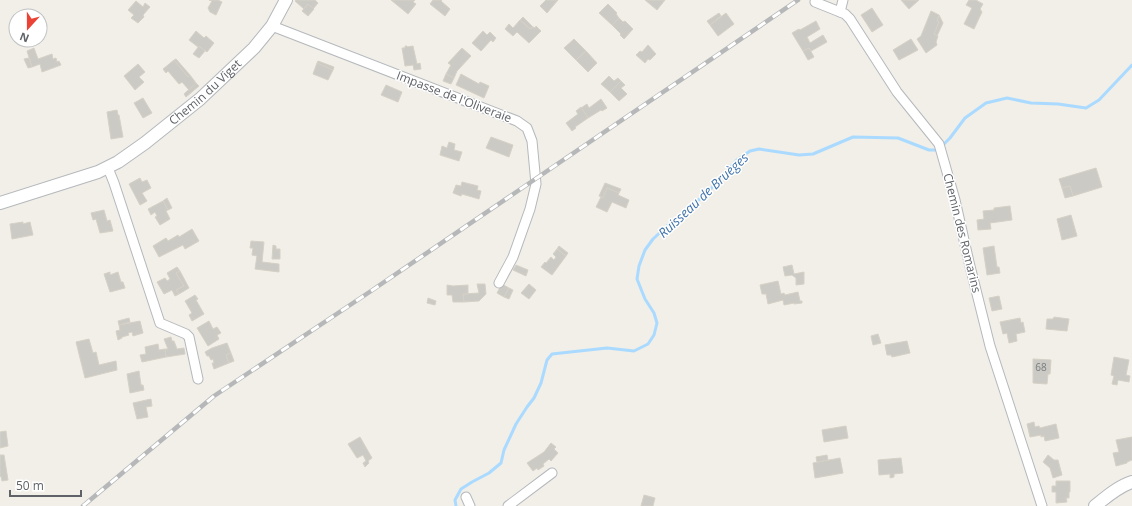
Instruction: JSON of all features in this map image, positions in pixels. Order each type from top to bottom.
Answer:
[{"type":"street","name":"Chemin du Viget","points":[[0,203],[108,168],[145,143],[200,99],[254,48],[272,26],[286,0]]},
{"type":"street","points":[[840,12],[843,0]]},
{"type":"street","name":"Chemin des Romarins","points":[[815,2],[845,14],[850,19],[897,92],[940,144],[990,346],[1042,506]]},
{"type":"street","name":"Impasse de l'Oliveraie","points":[[272,26],[517,121],[527,128],[532,141],[536,184],[530,209],[513,257],[499,282]]},
{"type":"street","points":[[108,168],[160,323],[186,334],[189,337],[198,379]]},
{"type":"street","points":[[508,506],[552,473]]},
{"type":"street","points":[[1096,506],[1117,489],[1132,482]]},
{"type":"street","points":[[466,498],[470,506]]},
{"type":"building","points":[[209,0],[218,0],[222,2],[216,15],[210,12],[208,8],[212,1]]},
{"type":"building","points":[[315,0],[318,3],[313,9],[308,4],[304,9],[295,1]]},
{"type":"building","points":[[391,0],[415,0],[413,2],[416,4],[408,14]]},
{"type":"building","points":[[433,0],[442,0],[441,1],[450,9],[445,16],[430,4]]},
{"type":"building","points":[[546,0],[558,0],[547,13],[540,6]]},
{"type":"building","points":[[645,0],[665,0],[657,10]]},
{"type":"building","points":[[901,0],[919,0],[909,9]]},
{"type":"building","points":[[969,0],[976,0],[983,4],[980,9],[982,12],[974,29],[964,24],[972,8],[966,5]]},
{"type":"building","points":[[136,1],[143,7],[145,3],[150,7],[138,23],[131,18],[134,15],[128,10]]},
{"type":"building","points":[[308,4],[314,9],[308,16],[302,11]]},
{"type":"building","points":[[608,4],[617,13],[616,14],[619,18],[612,25],[599,13]]},
{"type":"building","points":[[872,8],[883,25],[872,32],[861,15]]},
{"type":"building","points":[[931,11],[939,15],[937,21],[939,22],[934,34],[938,36],[936,42],[937,45],[926,53],[917,39],[921,36]]},
{"type":"building","points":[[719,13],[721,16],[710,25],[707,21]]},
{"type":"building","points":[[726,13],[734,24],[718,36],[710,25]]},
{"type":"building","points":[[939,15],[943,23],[937,36],[934,34],[939,22],[937,21]]},
{"type":"building","points":[[523,17],[533,27],[530,29],[520,20]]},
{"type":"building","points":[[619,18],[623,22],[625,21],[633,29],[624,39],[612,25]]},
{"type":"building","points":[[520,20],[530,29],[533,27],[535,28],[536,26],[541,31],[529,43],[517,32],[513,36],[505,29],[509,24],[513,28]]},
{"type":"building","points":[[816,21],[820,29],[807,37],[810,43],[823,35],[827,42],[811,51],[809,48],[803,51],[792,33]]},
{"type":"building","points":[[196,31],[204,38],[206,36],[214,43],[207,52],[189,40]]},
{"type":"building","points":[[483,31],[487,35],[490,32],[496,38],[493,42],[491,40],[481,51],[472,43]]},
{"type":"building","points":[[574,39],[586,51],[576,60],[564,48]]},
{"type":"building","points":[[911,39],[918,50],[899,60],[893,50]]},
{"type":"building","points":[[648,45],[656,54],[645,63],[636,55],[640,51],[642,52]]},
{"type":"building","points":[[199,46],[205,51],[199,58],[193,54]]},
{"type":"building","points":[[405,46],[413,46],[417,64],[420,63],[421,69],[414,70],[413,65],[405,66],[402,48],[405,48]]},
{"type":"building","points":[[34,48],[38,59],[52,54],[53,59],[56,58],[57,62],[59,61],[61,65],[42,72],[40,64],[32,67],[27,51]]},
{"type":"building","points":[[462,48],[471,56],[457,71],[454,78],[446,74],[451,65],[448,63]]},
{"type":"building","points":[[809,48],[814,57],[808,60],[803,51]]},
{"type":"building","points":[[586,51],[597,63],[588,72],[576,60]]},
{"type":"building","points":[[29,58],[32,67],[28,68],[24,59]]},
{"type":"building","points":[[176,59],[190,75],[188,77],[174,60]]},
{"type":"building","points":[[174,60],[188,77],[190,75],[196,83],[189,90],[182,82],[179,84],[168,71],[166,73],[163,69]]},
{"type":"building","points":[[318,61],[334,67],[333,70],[317,63]]},
{"type":"building","points":[[317,63],[333,70],[328,80],[313,74]]},
{"type":"building","points":[[138,64],[145,72],[139,77],[144,82],[135,90],[124,76]]},
{"type":"building","points":[[446,74],[454,78],[451,84],[443,81]]},
{"type":"building","points":[[461,74],[479,84],[480,82],[489,86],[484,98],[456,85]]},
{"type":"building","points":[[609,76],[614,81],[618,78],[621,81],[610,92],[601,84]]},
{"type":"building","points":[[621,81],[625,85],[621,88],[627,94],[619,101],[610,92]]},
{"type":"building","points":[[196,83],[199,86],[186,97],[184,94]]},
{"type":"building","points":[[386,85],[402,92],[398,102],[381,95]]},
{"type":"building","points":[[143,98],[152,113],[143,118],[134,103]]},
{"type":"building","points":[[601,99],[607,108],[588,118],[581,108],[587,104],[589,108]]},
{"type":"building","points":[[581,107],[588,118],[575,127],[576,128],[572,131],[566,123],[578,114],[576,111]]},
{"type":"building","points":[[117,110],[123,137],[111,139],[107,112]]},
{"type":"building","points":[[491,137],[513,145],[509,157],[486,148]]},
{"type":"building","points":[[449,142],[455,144],[454,150],[462,152],[459,161],[440,155],[442,146],[447,148]]},
{"type":"building","points":[[1096,168],[1102,187],[1073,196],[1070,186],[1062,188],[1059,179]]},
{"type":"building","points":[[140,178],[142,182],[147,180],[151,188],[142,193],[147,201],[140,205],[129,184]]},
{"type":"building","points":[[462,182],[478,186],[477,190],[481,191],[479,199],[453,193],[456,185],[461,186]]},
{"type":"building","points":[[605,183],[621,189],[619,193],[607,188],[603,198],[599,196]]},
{"type":"building","points":[[1070,186],[1073,196],[1065,198],[1062,188]]},
{"type":"building","points":[[607,188],[619,193],[618,195],[629,200],[626,208],[612,202],[607,212],[596,207],[601,197],[603,198]]},
{"type":"building","points":[[167,198],[172,208],[168,210],[163,201]]},
{"type":"building","points":[[163,201],[168,210],[166,211],[170,219],[160,225],[155,217],[157,216],[155,212],[151,215],[148,209]]},
{"type":"building","points":[[1010,206],[1012,220],[990,223],[991,229],[978,230],[977,220],[984,219],[983,211]]},
{"type":"building","points":[[104,210],[107,221],[110,220],[113,231],[100,233],[96,219],[93,220],[91,213]]},
{"type":"building","points":[[1071,215],[1077,236],[1062,240],[1057,219]]},
{"type":"building","points":[[23,222],[23,224],[30,222],[33,235],[12,239],[10,224]]},
{"type":"building","points":[[192,229],[199,241],[185,249],[183,245],[159,257],[153,246],[166,238],[168,241],[178,235],[179,237]]},
{"type":"building","points":[[251,241],[264,242],[262,262],[279,264],[279,272],[255,269],[257,256],[252,255],[253,248],[250,248]]},
{"type":"building","points":[[273,245],[276,246],[276,249],[280,249],[280,259],[272,259]]},
{"type":"building","points":[[559,246],[568,253],[566,256],[557,249]]},
{"type":"building","points":[[994,246],[997,267],[999,267],[1000,273],[987,275],[983,248]]},
{"type":"building","points":[[557,249],[566,256],[552,275],[541,267],[551,257],[554,260],[556,257],[553,254]]},
{"type":"building","points":[[516,265],[528,270],[526,276],[513,270]]},
{"type":"building","points":[[792,265],[794,274],[804,272],[804,284],[796,285],[796,278],[792,275],[785,276],[783,267]]},
{"type":"building","points":[[177,267],[180,271],[176,273],[184,286],[176,290],[179,294],[175,296],[172,290],[164,294],[157,282],[165,278],[167,281],[170,279],[167,273]]},
{"type":"building","points":[[180,271],[189,288],[179,294],[176,290],[184,286],[176,273]]},
{"type":"building","points":[[110,272],[110,275],[118,272],[121,282],[123,282],[125,288],[110,292],[104,274]]},
{"type":"building","points":[[778,281],[781,294],[784,293],[785,295],[798,292],[802,303],[784,305],[783,300],[768,304],[766,294],[762,294],[760,285]]},
{"type":"building","points":[[477,284],[485,284],[486,294],[479,301],[464,302],[463,294],[479,293]]},
{"type":"building","points":[[502,284],[509,288],[504,297],[497,293]]},
{"type":"building","points":[[529,284],[536,290],[529,299],[521,293]]},
{"type":"building","points":[[447,285],[468,285],[468,294],[463,294],[464,302],[453,302],[452,295],[447,295]]},
{"type":"building","points":[[509,288],[513,290],[509,299],[504,297]]},
{"type":"building","points":[[195,295],[198,299],[196,300],[204,314],[192,321],[189,315],[192,313],[185,301]]},
{"type":"building","points":[[999,296],[1002,309],[992,311],[989,298]]},
{"type":"building","points":[[428,298],[436,301],[435,305],[427,303]]},
{"type":"building","points":[[1054,317],[1069,319],[1067,331],[1046,329],[1047,319],[1053,319]]},
{"type":"building","points":[[129,318],[130,322],[119,325],[118,321]]},
{"type":"building","points":[[1020,318],[1021,323],[1023,322],[1025,332],[1016,334],[1017,341],[1009,343],[1007,333],[1003,334],[1000,322]]},
{"type":"building","points":[[140,321],[143,333],[133,336],[132,332],[128,333],[129,335],[118,340],[116,331],[120,330],[119,325]]},
{"type":"building","points":[[209,321],[213,329],[217,327],[221,333],[217,335],[219,339],[208,346],[197,328]]},
{"type":"building","points":[[878,334],[881,343],[873,345],[871,336]]},
{"type":"building","points":[[171,337],[177,349],[184,348],[185,354],[166,357],[165,349],[168,349],[164,339]]},
{"type":"building","points":[[89,339],[93,353],[96,352],[99,365],[116,361],[117,370],[85,378],[76,342]]},
{"type":"building","points":[[907,341],[910,353],[892,357],[891,355],[887,355],[885,345]]},
{"type":"building","points":[[227,343],[231,353],[226,355],[229,363],[214,369],[212,363],[214,363],[213,359],[211,360],[205,352]]},
{"type":"building","points":[[158,344],[159,350],[165,349],[166,357],[142,362],[140,355],[146,354],[145,347]]},
{"type":"building","points":[[231,353],[234,361],[229,363],[226,355]]},
{"type":"building","points":[[1114,357],[1129,360],[1126,375],[1130,376],[1129,382],[1118,380],[1117,385],[1112,384],[1114,376],[1111,375]]},
{"type":"building","points":[[1033,359],[1051,360],[1050,374],[1048,374],[1047,384],[1033,383]]},
{"type":"building","points":[[139,371],[141,385],[143,385],[144,390],[130,393],[127,374]]},
{"type":"building","points":[[151,399],[152,406],[146,407],[148,417],[137,419],[133,403]]},
{"type":"building","points":[[1034,422],[1035,427],[1039,426],[1040,428],[1056,424],[1059,438],[1045,441],[1044,436],[1041,437],[1041,435],[1030,437],[1027,424]]},
{"type":"building","points":[[846,426],[848,438],[824,442],[822,430]]},
{"type":"building","points":[[6,431],[8,446],[0,448],[0,432]]},
{"type":"building","points":[[360,437],[372,458],[368,461],[369,463],[365,467],[363,463],[366,461],[363,455],[357,458],[348,444]]},
{"type":"building","points":[[1132,437],[1132,460],[1116,466],[1113,453],[1119,452],[1116,440]]},
{"type":"building","points":[[551,443],[556,447],[554,449],[558,453],[551,461],[549,459],[543,464],[544,466],[533,471],[527,463],[544,452]]},
{"type":"building","points":[[0,455],[4,455],[8,480],[2,481],[1,476],[0,477]]},
{"type":"building","points":[[827,455],[828,460],[817,462],[816,457]]},
{"type":"building","points":[[1048,455],[1054,460],[1058,460],[1062,475],[1053,478],[1050,468],[1043,462]]},
{"type":"building","points":[[840,458],[843,473],[815,478],[813,463]]},
{"type":"building","points":[[901,458],[903,473],[894,474],[894,477],[890,478],[890,474],[879,475],[878,460]]},
{"type":"building","points":[[1056,481],[1070,481],[1069,498],[1066,498],[1067,502],[1056,503],[1056,492],[1052,492],[1052,486],[1056,486]]},
{"type":"building","points":[[644,495],[655,498],[653,506],[641,506]]},
{"type":"waterway","name":"Ruisseau de Bruèges","points":[[942,146],[965,118],[986,103],[1007,98],[1031,103],[1058,104],[1086,108],[1099,100],[1132,65]]},
{"type":"waterway","name":"Ruisseau de Bruèges","points":[[456,506],[455,500],[461,489],[489,473],[501,463],[504,450],[516,424],[534,398],[541,383],[547,360],[552,354],[607,348],[634,351],[648,344],[654,335],[657,323],[654,313],[645,299],[637,279],[639,266],[645,250],[653,239],[667,226],[707,193],[737,160],[750,151],[759,149],[799,155],[813,154],[853,137],[898,138],[929,150],[938,150]]},
{"type":"railway","points":[[83,506],[214,396],[371,291],[798,0]]}]
